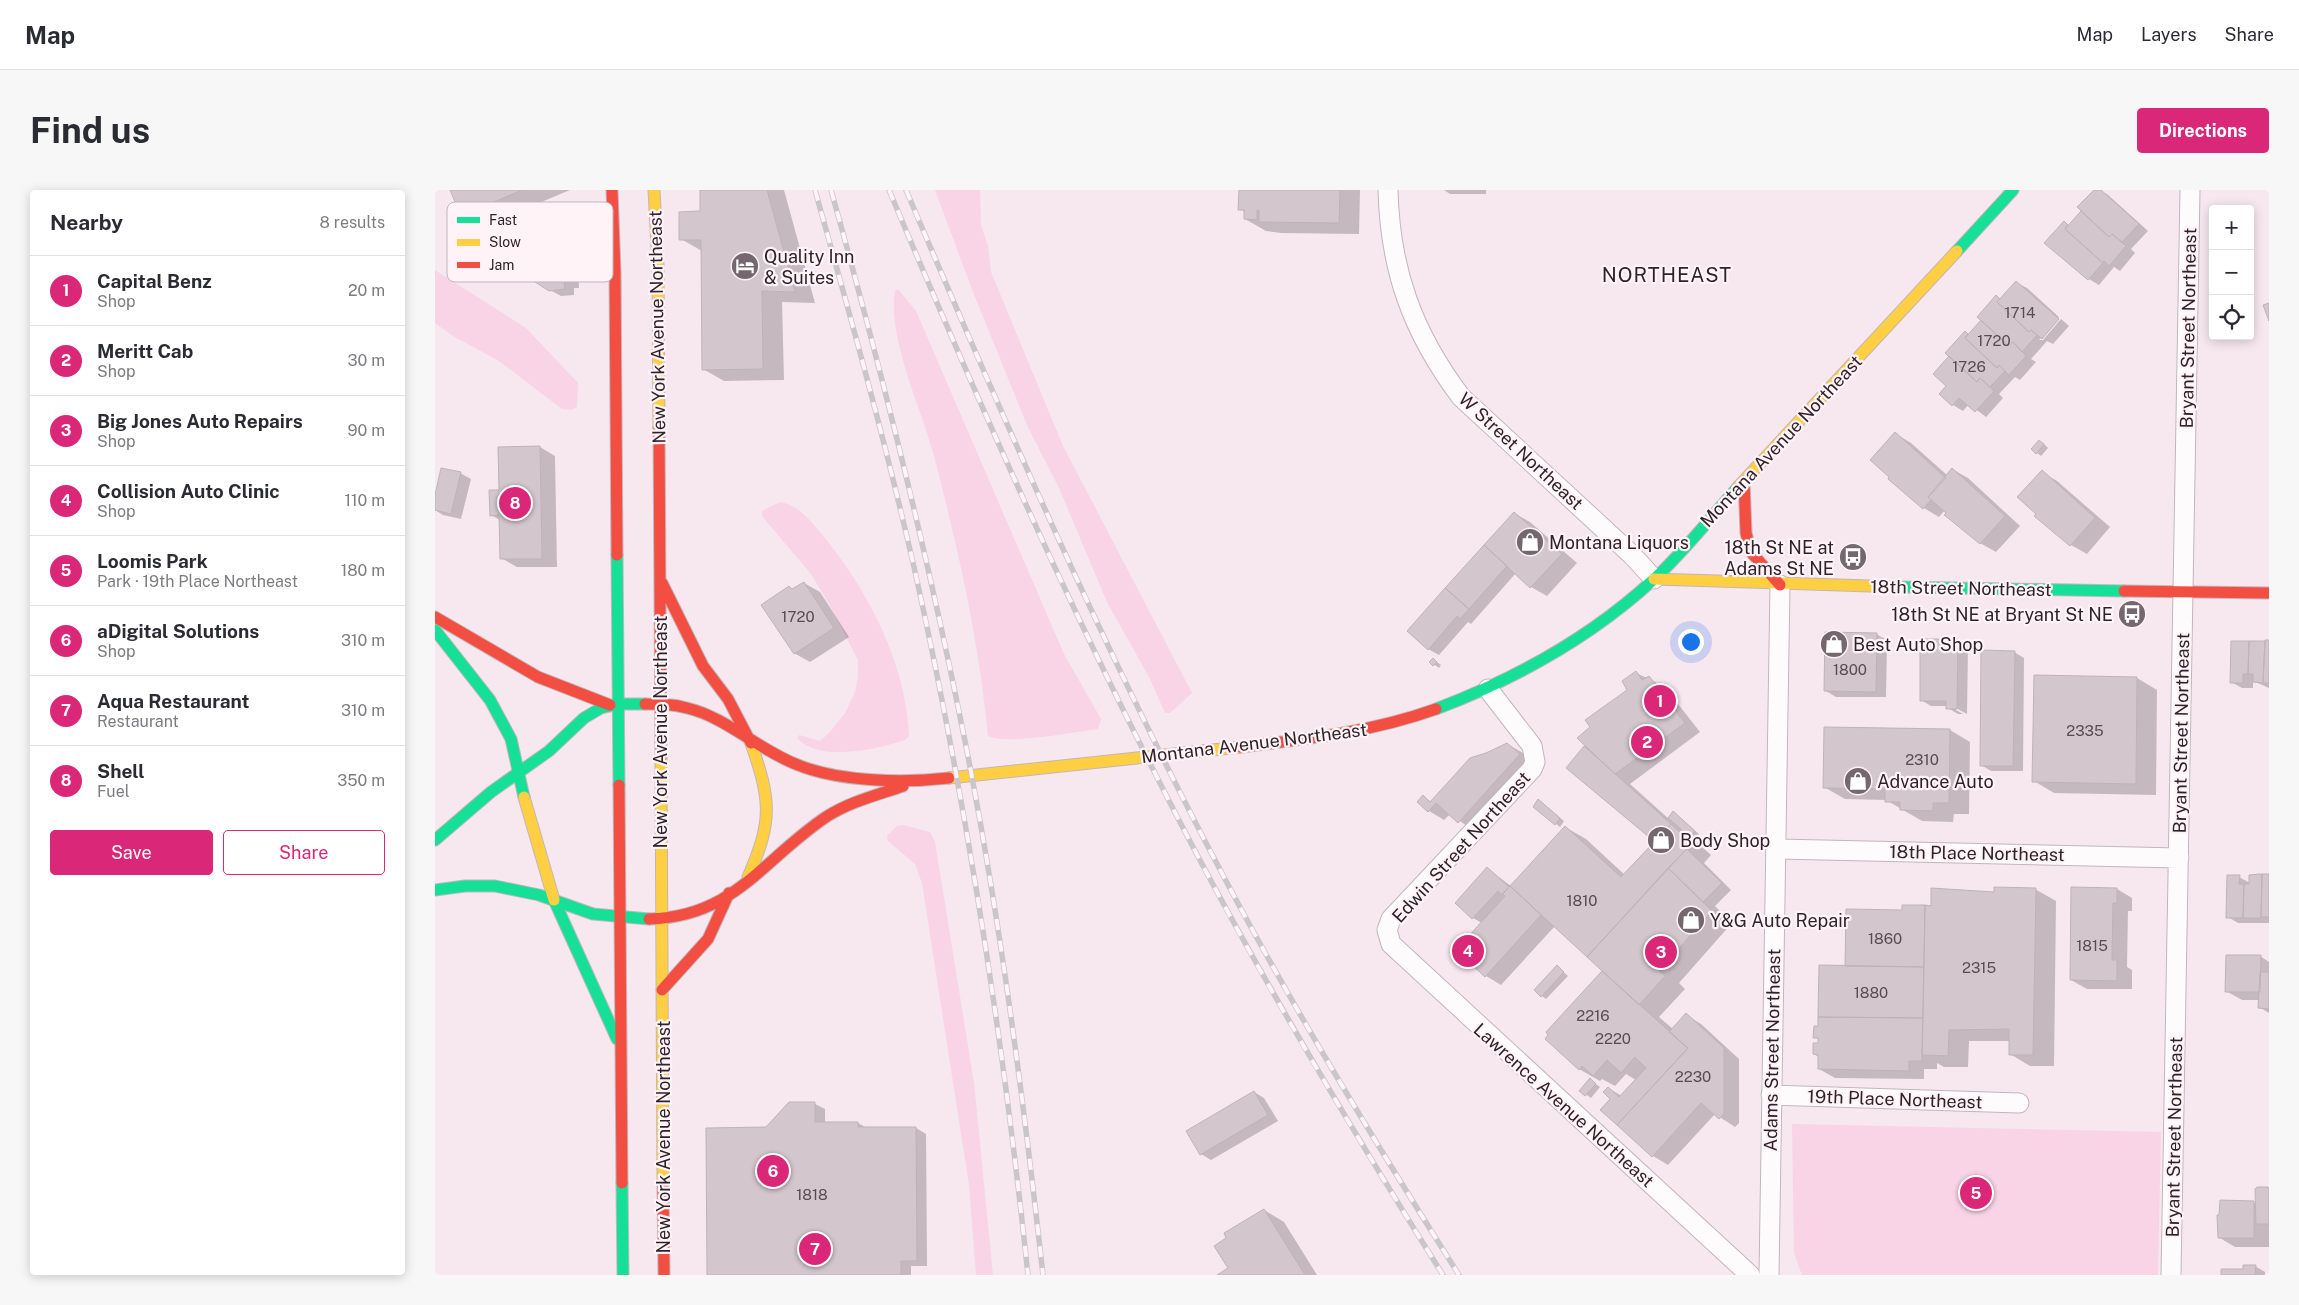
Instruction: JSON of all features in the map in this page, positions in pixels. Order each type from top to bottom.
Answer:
[{"type":"main road","name":"New York Avenue Northeast","points":[[654,190],[658,266],[663,1275]]},
{"type":"main road","name":"Montana Avenue Northeast","points":[[615,704],[659,703],[681,706],[702,713],[751,743],[797,765],[823,774],[915,782],[1336,736],[1404,720],[1488,689],[1540,662],[1584,635],[1626,604],[1654,579],[2013,190]]},
{"type":"main road","points":[[613,217],[615,272],[615,704],[621,917],[623,1275]]},
{"type":"main road","points":[[1744,481],[1746,533],[1751,552],[1780,585]]},
{"type":"main road","points":[[659,577],[703,666],[727,699],[751,743],[767,789],[769,813],[765,839],[746,882]]},
{"type":"main road","name":"18th Street Northeast","points":[[1654,579],[1780,585],[2269,593]]},
{"type":"main road","points":[[435,617],[538,678],[615,704]]},
{"type":"main road","points":[[435,630],[498,712],[511,739],[527,813],[554,900],[622,1051]]},
{"type":"main road","points":[[435,840],[519,772],[549,751],[566,732],[584,718],[615,704]]},
{"type":"main road","name":"Montana Avenue Northeast","points":[[554,900],[592,914],[621,917],[661,918],[696,913],[746,882],[826,817],[854,803],[915,782]]},
{"type":"main road","points":[[435,890],[463,885],[490,885],[554,900]]},
{"type":"main road","points":[[662,990],[708,939],[729,894]]},
{"type":"street","name":"W Street Northeast","points":[[1388,190],[1391,238],[1399,279],[1425,341],[1453,386],[1461,397],[1625,549],[1654,579]]},
{"type":"street","name":"Bryant Street Northeast","points":[[2171,1275],[2190,190]]},
{"type":"street","name":"Adams Street Northeast","points":[[1769,1275],[1780,585]]},
{"type":"street","name":"Edwin Street Northeast","points":[[1387,930],[1391,919],[1397,911],[1532,769],[1535,762],[1532,746],[1488,689]]},
{"type":"street","name":"18th Place Northeast","points":[[1776,848],[2179,858]]},
{"type":"street","name":"Lawrence Avenue Northeast","points":[[1387,930],[1391,944],[1396,950],[1750,1275]]},
{"type":"street","name":"19th Place Northeast","points":[[1771,1095],[2019,1103]]},
{"type":"shaded area","points":[[935,190],[980,190],[981,225],[988,246],[991,272],[1063,446],[1192,693],[1170,713],[1165,713],[1149,677],[1107,602],[1059,488],[1027,425],[973,292]]},
{"type":"shaded area","points":[[435,270],[447,278],[447,282],[454,282],[526,328],[578,383],[577,407],[572,410],[562,409],[499,361],[453,336],[435,323]]},
{"type":"shaded area","points":[[898,289],[916,311],[1064,654],[1101,719],[1098,729],[1025,739],[988,736],[979,665],[959,560],[929,437],[907,373],[896,330],[894,310],[895,291]]},
{"type":"shaded area","points":[[780,502],[800,511],[815,526],[840,558],[870,605],[893,656],[901,682],[909,736],[905,740],[865,750],[834,752],[807,746],[797,738],[799,735],[820,741],[845,713],[855,692],[858,677],[858,660],[811,574],[762,516],[762,511]]},
{"type":"shaded area","points":[[903,825],[930,832],[935,842],[974,1083],[993,1275],[976,1275],[969,1185],[922,883],[915,864],[888,841],[887,836],[897,826]]},
{"type":"shaded area","points":[[1792,1124],[2161,1132],[2158,1275],[1802,1275],[1794,1253]]},
{"type":"building","points":[[450,190],[522,190],[494,202],[455,202]]},
{"type":"building","name":"Quality Inn & Suites","points":[[700,190],[767,190],[795,292],[762,291],[763,369],[702,370],[701,240],[679,240],[679,212],[700,211]]},
{"type":"building","points":[[1239,190],[1340,190],[1339,223],[1259,222],[1259,210],[1257,210],[1257,220],[1244,219],[1244,210],[1238,210]]},
{"type":"building","points":[[2094,190],[2101,190],[2139,224],[2122,242],[2112,234],[2109,237],[2077,207]]},
{"type":"building","points":[[2081,211],[2109,237],[2112,234],[2126,246],[2109,266],[2104,261],[2103,263],[2065,229]]},
{"type":"building","points":[[2064,221],[2068,225],[2065,229],[2103,263],[2088,280],[2044,243]]},
{"type":"building","points":[[2016,281],[2059,319],[2042,339],[2031,330],[2029,332],[1997,302]]},
{"type":"building","points":[[535,282],[569,282],[564,283],[565,289],[549,291]]},
{"type":"building","points":[[1996,295],[2000,299],[1997,302],[2029,332],[2031,330],[2037,335],[2022,352],[2013,342],[2009,346],[1977,317]]},
{"type":"building","points":[[2269,303],[2269,321],[2263,305]]},
{"type":"building","points":[[1981,320],[2009,346],[2013,342],[2026,356],[2009,375],[1999,365],[1997,368],[1965,338]]},
{"type":"building","points":[[1965,331],[1968,334],[1965,338],[1997,368],[1999,365],[2005,371],[1990,387],[1980,378],[1977,382],[1945,353]]},
{"type":"building","points":[[1949,356],[1977,382],[1980,378],[1994,391],[1975,412],[1959,398],[1952,406],[1939,394],[1946,386],[1933,374]]},
{"type":"building","points":[[1895,432],[1946,478],[1928,497],[1931,500],[1923,509],[1888,479],[1889,477],[1870,460]]},
{"type":"building","points":[[2039,440],[2044,444],[2036,454],[2031,449]]},
{"type":"building","points":[[540,446],[542,559],[500,559],[499,515],[490,516],[489,490],[499,490],[498,447]]},
{"type":"building","points":[[441,468],[461,472],[451,514],[435,510],[435,495]]},
{"type":"building","points":[[1952,468],[2005,516],[1980,544],[1944,515],[1946,513],[1928,497]]},
{"type":"building","points":[[2042,470],[2095,518],[2070,546],[2034,516],[2036,514],[2017,497]]},
{"type":"building","points":[[1514,512],[1562,554],[1530,588],[1484,545]]},
{"type":"building","points":[[1484,545],[1507,566],[1469,609],[1445,588]]},
{"type":"building","points":[[804,582],[834,628],[794,654],[761,605],[789,586],[792,589]]},
{"type":"building","points":[[1445,588],[1469,609],[1460,619],[1457,616],[1428,650],[1407,631]]},
{"type":"building","points":[[1825,632],[1877,633],[1876,692],[1824,691]]},
{"type":"building","points":[[1920,639],[1958,639],[1957,709],[1946,709],[1946,701],[1920,701]]},
{"type":"building","points":[[2265,640],[2269,640],[2269,683],[2263,683]]},
{"type":"building","points":[[2231,641],[2249,641],[2248,674],[2243,674],[2243,683],[2230,683]]},
{"type":"building","points":[[2249,641],[2265,641],[2263,683],[2253,682],[2253,674],[2248,674]]},
{"type":"building","points":[[1981,650],[2015,651],[2013,766],[1980,766]]},
{"type":"building","points":[[1433,658],[1437,662],[1433,666],[1429,662]]},
{"type":"building","points":[[1636,671],[1642,680],[1649,676],[1685,723],[1615,774],[1577,738],[1590,727],[1585,720],[1627,690],[1622,681]]},
{"type":"building","points":[[2034,675],[2137,677],[2136,784],[2032,782]]},
{"type":"building","points":[[1824,727],[1950,729],[1949,803],[1933,803],[1933,811],[1900,810],[1900,802],[1885,802],[1885,789],[1823,788]]},
{"type":"building","points":[[1507,743],[1520,754],[1458,823],[1436,803],[1428,812],[1417,802],[1423,795],[1430,802],[1470,758]]},
{"type":"building","points":[[1584,746],[1671,824],[1655,842],[1566,768]]},
{"type":"building","points":[[1538,799],[1560,818],[1555,825],[1533,807]]},
{"type":"building","points":[[1673,811],[1695,831],[1690,837],[1668,818]]},
{"type":"building","points":[[1671,824],[1692,843],[1587,957],[1510,886],[1565,826],[1621,877]]},
{"type":"building","points":[[1687,849],[1722,883],[1703,902],[1668,868]]},
{"type":"building","points":[[1487,867],[1509,887],[1502,895],[1498,891],[1472,919],[1455,903]]},
{"type":"building","points":[[1668,868],[1712,911],[1659,971],[1665,976],[1639,1005],[1587,957]]},
{"type":"building","points":[[2262,874],[2261,918],[2243,918],[2244,884],[2249,884],[2249,875]]},
{"type":"building","points":[[2262,874],[2269,874],[2269,917],[2261,917]]},
{"type":"building","points":[[2227,875],[2240,875],[2239,884],[2244,884],[2243,918],[2226,918]]},
{"type":"building","points":[[1510,886],[1541,915],[1485,977],[1456,950],[1505,896],[1502,894]]},
{"type":"building","points":[[1994,887],[2036,888],[2033,1055],[2009,1055],[2009,1029],[1949,1030],[1948,1056],[1922,1055],[1925,905],[1931,906],[1931,888],[1994,892]]},
{"type":"building","points":[[2071,887],[2117,888],[2117,903],[2113,903],[2112,960],[2117,960],[2117,981],[2070,980]]},
{"type":"building","points":[[1902,905],[1925,905],[1924,967],[1845,966],[1846,909],[1902,910]]},
{"type":"building","points":[[2226,955],[2261,955],[2260,992],[2225,992]]},
{"type":"building","points":[[1557,965],[1564,972],[1541,997],[1534,990]]},
{"type":"building","points":[[1819,965],[1924,967],[1923,1018],[1818,1017]]},
{"type":"building","points":[[1602,971],[1688,1048],[1617,1125],[1600,1110],[1610,1099],[1603,1092],[1608,1087],[1619,1097],[1646,1068],[1635,1057],[1621,1073],[1607,1060],[1593,1076],[1582,1066],[1579,1070],[1545,1039],[1548,1035],[1546,1032]]},
{"type":"building","points":[[2260,972],[2269,972],[2269,1009],[2258,1008]]},
{"type":"building","points":[[1686,1013],[1724,1048],[1724,1114],[1719,1119],[1701,1103],[1652,1157],[1617,1125],[1688,1048],[1669,1032]]},
{"type":"building","points":[[1818,1017],[1923,1018],[1922,1061],[1909,1061],[1909,1071],[1818,1069],[1818,1055],[1813,1054],[1813,1043],[1818,1043],[1818,1038],[1813,1038],[1814,1026],[1818,1026]]},
{"type":"building","points":[[1590,1078],[1596,1084],[1585,1096],[1579,1091]]},
{"type":"building","points":[[1254,1091],[1268,1115],[1200,1155],[1186,1131]]},
{"type":"building","points":[[789,1102],[815,1102],[815,1122],[858,1122],[858,1127],[916,1127],[917,1261],[901,1261],[901,1275],[707,1275],[706,1128],[766,1127]]},
{"type":"building","points":[[2257,1187],[2268,1187],[2269,1189],[2269,1224],[2256,1224],[2255,1189]]},
{"type":"building","points":[[2220,1200],[2254,1201],[2254,1238],[2218,1238],[2217,1215],[2219,1215]]},
{"type":"building","points":[[1264,1209],[1305,1275],[1217,1275],[1228,1268],[1214,1246],[1226,1238],[1224,1233]]},
{"type":"building","points":[[2243,1265],[2256,1265],[2255,1275],[2221,1275],[2221,1269],[2243,1269]]},
{"type":"railway","points":[[815,190],[867,378],[903,519],[933,655],[966,831],[995,1008],[1028,1275]]},
{"type":"railway","points":[[831,190],[903,464],[936,602],[978,807],[1010,1007],[1043,1275]]},
{"type":"railway","points":[[889,190],[953,341],[1054,566],[1125,714],[1194,850],[1297,1034],[1443,1275]]},
{"type":"railway","points":[[906,190],[1058,538],[1181,795],[1252,930],[1309,1030],[1459,1275]]},
{"type":"traffic: fast","points":[[1957,251],[2013,190]]},
{"type":"traffic: fast","points":[[1436,709],[1523,670],[1551,655],[1604,620],[1653,580],[1738,487]]},
{"type":"traffic: fast","points":[[617,555],[619,785]]},
{"type":"traffic: fast","points":[[1901,587],[2124,591]]},
{"type":"traffic: fast","points":[[435,630],[490,700],[511,739],[524,797]]},
{"type":"traffic: fast","points":[[435,840],[491,792],[549,751],[584,718],[601,708],[619,704],[645,704]]},
{"type":"traffic: fast","points":[[435,890],[465,886],[495,886],[539,895],[593,914],[649,919]]},
{"type":"traffic: fast","points":[[554,900],[617,1039]]},
{"type":"traffic: fast","points":[[622,1183],[623,1275]]},
{"type":"traffic: slow","points":[[654,190],[658,266],[659,428]]},
{"type":"traffic: slow","points":[[1738,487],[1957,251]]},
{"type":"traffic: slow","points":[[1654,579],[1901,587]]},
{"type":"traffic: slow","points":[[748,877],[762,840],[766,810],[762,780],[751,743]]},
{"type":"traffic: slow","points":[[949,778],[1240,747]]},
{"type":"traffic: slow","points":[[661,757],[663,1183]]},
{"type":"traffic: slow","points":[[524,797],[554,900]]},
{"type":"traffic: jam","points":[[612,190],[612,202]]},
{"type":"traffic: jam","points":[[613,217],[617,555]]},
{"type":"traffic: jam","points":[[659,428],[661,757]]},
{"type":"traffic: jam","points":[[1744,481],[1746,533],[1751,552],[1780,585]]},
{"type":"traffic: jam","points":[[662,583],[703,666],[728,699],[751,743]]},
{"type":"traffic: jam","points":[[2124,591],[2269,593]]},
{"type":"traffic: jam","points":[[435,617],[538,677],[610,705]]},
{"type":"traffic: jam","points":[[645,704],[677,706],[701,712],[729,726],[784,759],[815,771],[872,780],[893,781],[949,778]]},
{"type":"traffic: jam","points":[[1240,747],[1315,738],[1364,729],[1388,724],[1436,709]]},
{"type":"traffic: jam","points":[[619,785],[622,1183]]},
{"type":"traffic: jam","points":[[649,919],[678,916],[704,908],[725,897],[745,883],[826,817],[854,803],[903,786]]},
{"type":"traffic: jam","points":[[662,990],[708,939],[729,893]]},
{"type":"traffic: jam","points":[[663,1183],[664,1275]]},
{"type":"place","name":"Quality Inn & Suites","points":[[745,266]]},
{"type":"place","name":"Shell","points":[[515,503]]},
{"type":"place","name":"Montana Liquors","points":[[1530,542]]},
{"type":"place","name":"18th St NE at Adams St NE","points":[[1853,557]]},
{"type":"place","name":"18th St NE at Bryant St NE","points":[[2132,614]]},
{"type":"place","name":"Best Auto Shop","points":[[1834,644]]},
{"type":"place","name":"Capital Benz","points":[[1660,701]]},
{"type":"place","name":"Meritt Cab","points":[[1647,742]]},
{"type":"place","name":"Advance Auto","points":[[1858,781]]},
{"type":"place","name":"Body Shop","points":[[1661,840]]},
{"type":"place","name":"Y&G Auto Repair","points":[[1691,920]]},
{"type":"place","name":"Collision Auto Clinic","points":[[1468,951]]},
{"type":"place","name":"Big Jones Auto Repairs","points":[[1661,952]]},
{"type":"place","name":"aDigital Solutions","points":[[773,1171]]},
{"type":"place","name":"Loomis Park","points":[[1976,1193]]},
{"type":"place","name":"Aqua Restaurant","points":[[815,1249]]},
{"type":"district","name":"NORTHEAST","points":[[1667,275]]}]
